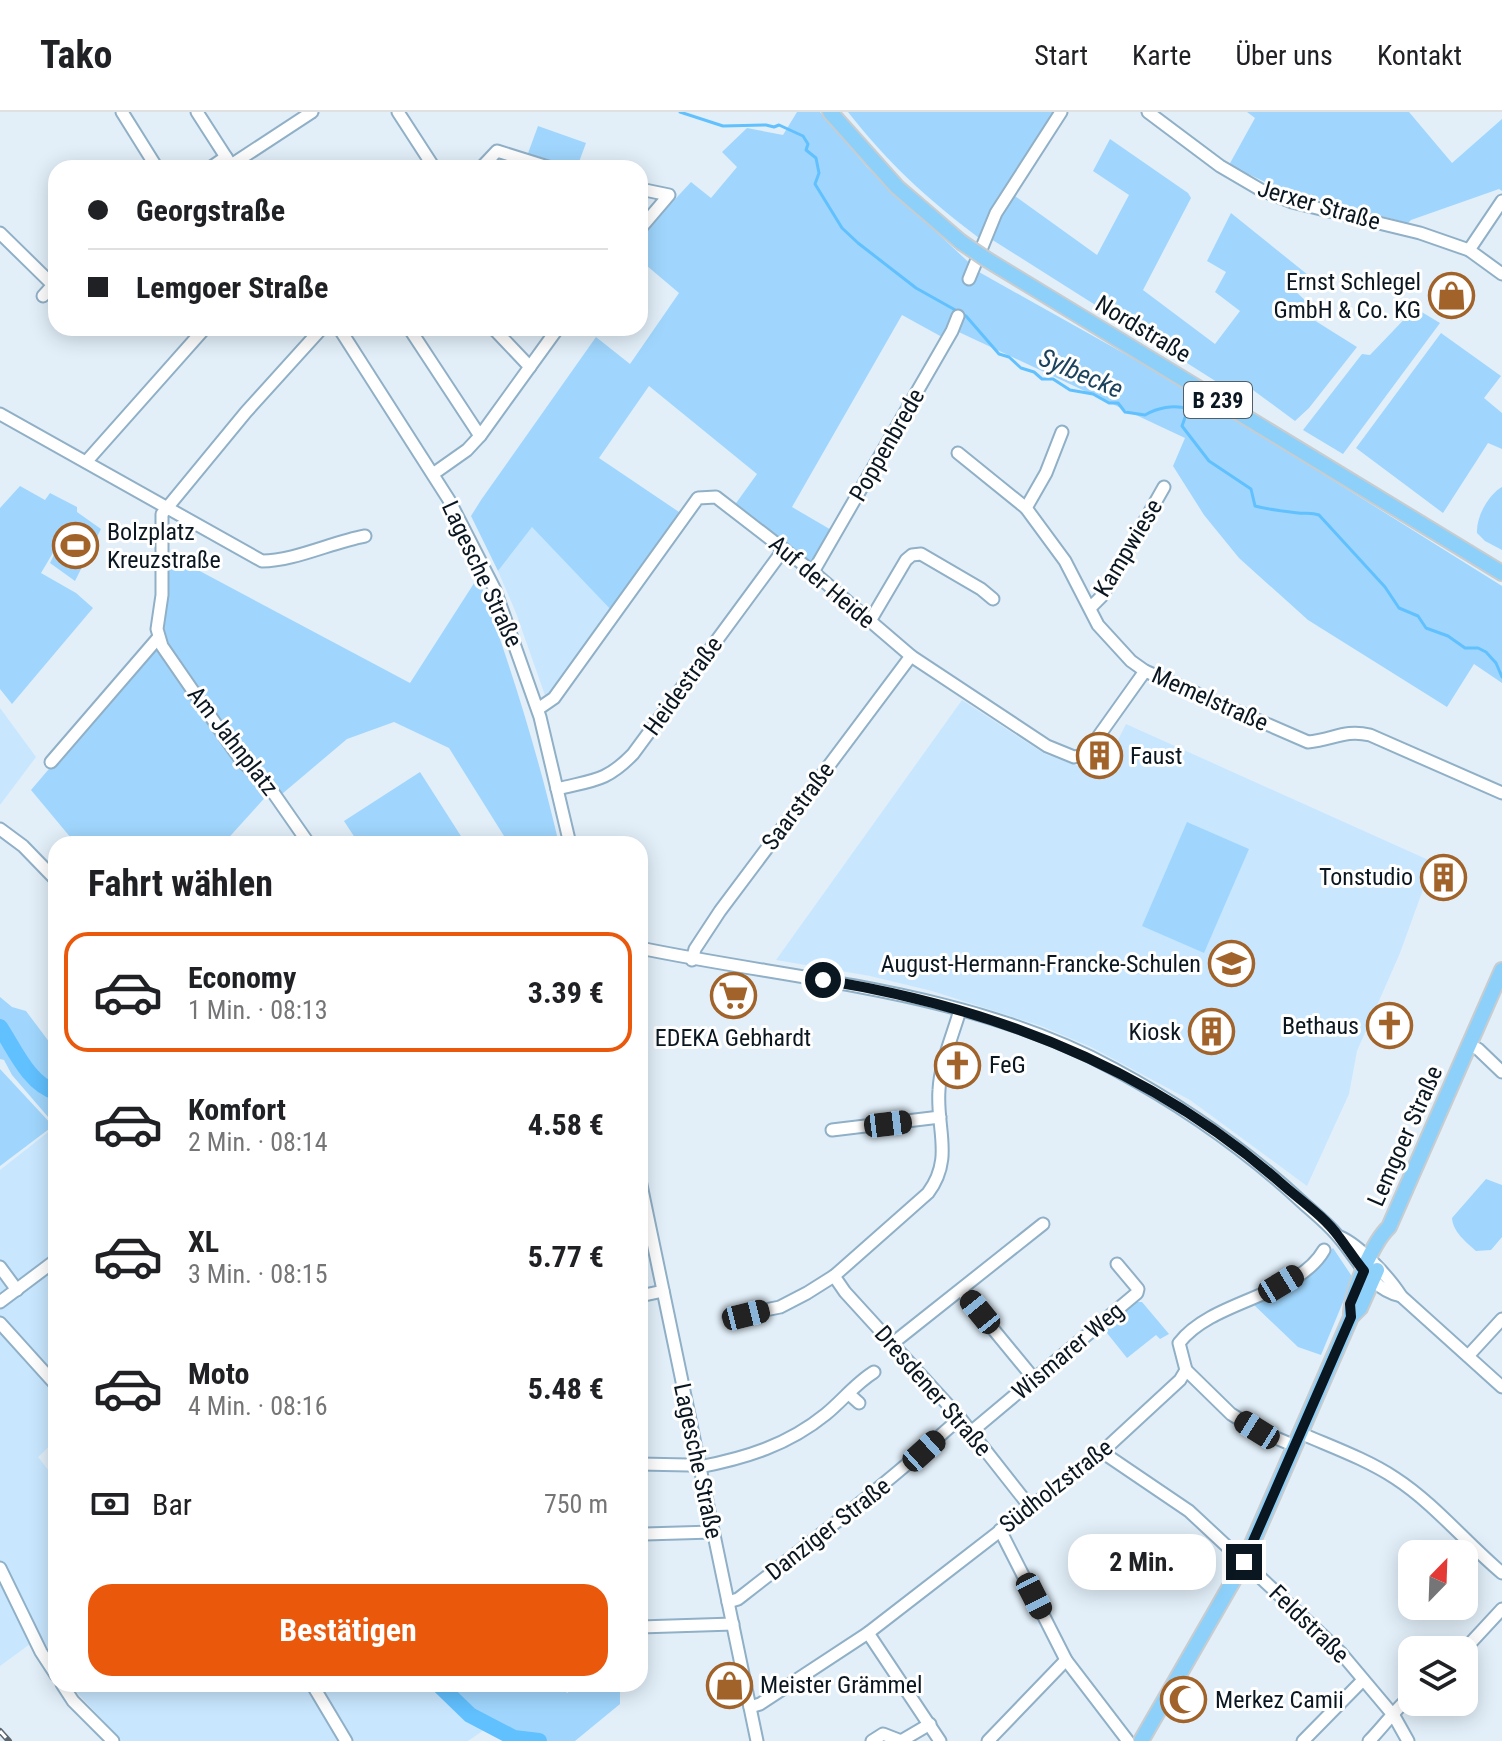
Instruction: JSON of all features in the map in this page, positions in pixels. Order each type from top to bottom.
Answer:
[{"type":"main road","name":"Nordstraße","points":[[830,112],[897,187],[961,242],[1502,573]]},
{"type":"main road","name":"Lemgoer Straße","points":[[1141,1741],[1244,1562],[1351,1317],[1360,1308],[1380,1235],[1389,1227],[1502,970]]},
{"type":"street","points":[[122,112],[152,160]]},
{"type":"street","points":[[197,112],[227,160]]},
{"type":"street","points":[[236,160],[312,112]]},
{"type":"street","points":[[398,112],[429,160]]},
{"type":"street","points":[[969,279],[996,213],[1061,112]]},
{"type":"street","name":"Jerxer Straße","points":[[1148,112],[1220,166],[1261,190],[1292,202],[1420,233],[1469,250],[1502,274]]},
{"type":"street","points":[[489,160],[497,151],[526,160]]},
{"type":"street","points":[[648,191],[669,195],[648,220]]},
{"type":"street","points":[[1469,250],[1502,201]]},
{"type":"street","points":[[0,233],[48,278]]},
{"type":"street","points":[[43,296],[48,291]]},
{"type":"street","name":"Poppenbrede","points":[[813,572],[958,316]]},
{"type":"street","points":[[86,462],[198,336]]},
{"type":"street","points":[[51,762],[158,638],[162,575],[160,520],[166,509],[246,412],[315,336]]},
{"type":"street","name":"Lagesche Straße","points":[[344,336],[456,512],[495,590],[538,709],[568,836]]},
{"type":"street","points":[[414,336],[480,436]]},
{"type":"street","points":[[501,336],[530,367]]},
{"type":"street","points":[[433,474],[467,450],[480,436],[552,336]]},
{"type":"street","points":[[0,414],[262,561],[284,559],[365,536]]},
{"type":"street","points":[[1026,508],[1046,473],[1062,432]]},
{"type":"street","name":"Memelstraße","points":[[958,453],[1026,508],[1065,561],[1109,639],[1145,671],[1308,742],[1350,732],[1370,735],[1502,793]]},
{"type":"street","name":"Kampwiese","points":[[1090,608],[1102,596],[1164,487]]},
{"type":"street","name":"Auf der Heide","points":[[538,709],[554,698],[698,498],[716,497],[813,572],[911,656],[1047,746],[1074,757],[1088,751],[1145,671]]},
{"type":"street","name":"Heidestraße","points":[[557,789],[615,772],[633,754],[784,549]]},
{"type":"street","points":[[870,621],[912,555],[921,554],[993,599]]},
{"type":"street","name":"Am Jahnplatz","points":[[158,638],[241,760],[270,788],[303,836]]},
{"type":"street","name":"Saarstraße","points":[[692,960],[695,949],[714,919],[911,656]]},
{"type":"street","points":[[0,829],[23,846],[48,872]]},
{"type":"street","points":[[648,950],[692,960],[851,985],[960,1010],[1031,1033],[1135,1080],[1268,1171],[1340,1237],[1346,1250],[1371,1270],[1389,1293],[1401,1296],[1502,1387]]},
{"type":"street","points":[[729,1317],[780,1307],[834,1276],[928,1193],[938,1179],[943,1160],[939,1088],[960,1010]]},
{"type":"street","points":[[1469,1045],[1478,1049],[1502,1072]]},
{"type":"street","points":[[832,1130],[940,1117]]},
{"type":"street","name":"Lagesche Straße","points":[[648,1219],[757,1741]]},
{"type":"street","points":[[893,1343],[1043,1224]]},
{"type":"street","points":[[1324,1250],[1317,1262],[1281,1284],[1188,1331],[1179,1343],[1186,1370],[1231,1414],[1257,1430],[1359,1459],[1396,1479],[1441,1515],[1502,1573]]},
{"type":"street","name":"Wismarer Weg","points":[[971,1432],[1137,1293],[1138,1289],[1117,1264]]},
{"type":"street","points":[[0,1302],[48,1266]]},
{"type":"street","points":[[0,1267],[17,1290]]},
{"type":"street","name":"Dresdener Straße","points":[[834,1276],[960,1418],[1030,1507]]},
{"type":"street","points":[[961,1290],[1035,1380]]},
{"type":"street","points":[[648,1294],[663,1291]]},
{"type":"street","points":[[1468,1356],[1502,1319]]},
{"type":"street","points":[[0,1323],[48,1376]]},
{"type":"street","name":"Südholzstraße","points":[[750,1707],[760,1704],[868,1633],[1102,1452],[1180,1380],[1186,1370]]},
{"type":"street","points":[[648,1464],[698,1465],[760,1452],[783,1443],[803,1431],[874,1372]]},
{"type":"street","points":[[849,1394],[859,1403]]},
{"type":"street","name":"Danziger Straße","points":[[728,1602],[738,1599],[849,1513],[960,1418]]},
{"type":"street","name":"Feldstraße","points":[[1102,1452],[1189,1511],[1341,1653],[1394,1716],[1408,1741]]},
{"type":"street","points":[[1000,1530],[1066,1660],[1128,1741]]},
{"type":"street","points":[[648,1534],[713,1532]]},
{"type":"street","points":[[0,1568],[48,1663]]},
{"type":"street","points":[[1477,1636],[1502,1609]]},
{"type":"street","points":[[648,1627],[733,1624]]},
{"type":"street","points":[[868,1633],[940,1741]]},
{"type":"street","points":[[988,1741],[1066,1660]]},
{"type":"street","points":[[1303,1741],[1363,1680]]},
{"type":"street","points":[[67,1692],[113,1741]]},
{"type":"street","points":[[317,1692],[346,1741]]},
{"type":"street","points":[[1369,1741],[1394,1716],[1398,1706]]},
{"type":"street","points":[[872,1741],[883,1734],[901,1741],[930,1724]]},
{"type":"shaded area","points":[[797,112],[820,112],[867,167],[979,272],[1184,387],[1502,586],[1502,683],[1474,664],[1447,707],[1308,620],[1239,558],[1204,515],[1173,466],[1185,438],[948,327],[942,337],[902,315],[792,507],[833,531],[812,565],[734,506],[757,474],[649,386],[599,458],[682,514],[612,611],[532,527],[498,571],[471,516],[481,500],[596,337],[630,364],[679,293],[648,267],[648,228],[691,182],[711,198],[737,167],[722,152],[747,128],[783,135]]},
{"type":"shaded area","points":[[848,112],[1060,112],[979,238],[909,180]]},
{"type":"shaded area","points":[[1247,112],[1409,112],[1452,163],[1502,119],[1502,191],[1499,189],[1408,223],[1282,190],[1229,165],[1255,118]]},
{"type":"shaded area","points":[[538,126],[586,143],[580,160],[538,160],[527,156]]},
{"type":"shaded area","points":[[1110,139],[1191,198],[1143,290],[1215,344],[1240,311],[1215,292],[1226,272],[1207,261],[1231,213],[1308,275],[1294,290],[1307,302],[1298,310],[1357,347],[1295,421],[1242,382],[1236,390],[1228,389],[991,239],[992,229],[1012,194],[1097,255],[1129,195],[1093,171]]},
{"type":"shaded area","points":[[1415,308],[1440,323],[1343,454],[1303,430],[1362,354],[1370,355]]},
{"type":"shaded area","points":[[1441,333],[1501,376],[1484,398],[1502,413],[1502,449],[1488,443],[1443,513],[1356,448]]},
{"type":"shaded area","points":[[20,486],[45,500],[50,493],[77,507],[77,512],[101,529],[75,581],[50,563],[63,536],[41,573],[76,593],[93,608],[12,704],[0,689],[0,508]]},
{"type":"shaded area","points":[[1502,487],[1502,550],[1477,533],[1484,507]]},
{"type":"shaded area","points":[[532,526],[612,611],[547,701],[498,571]]},
{"type":"shaded area","points":[[168,569],[196,569],[410,683],[478,577],[523,709],[557,836],[504,836],[449,748],[394,722],[347,739],[282,794],[231,735],[168,647],[164,619]]},
{"type":"shaded area","points":[[158,647],[269,793],[230,836],[69,836],[31,790],[152,648]]},
{"type":"shaded area","points":[[962,700],[1045,754],[1101,774],[1126,724],[1433,862],[1400,953],[1357,1051],[1349,1094],[1307,1186],[1190,1100],[1091,1047],[1041,1026],[932,991],[870,976],[776,960]]},
{"type":"shaded area","points":[[0,708],[36,757],[0,805]]},
{"type":"shaded area","points":[[420,772],[461,836],[354,836],[344,821]]},
{"type":"shaded area","points":[[1187,822],[1249,849],[1204,953],[1142,926]]},
{"type":"shaded area","points":[[0,997],[12,1007],[26,1011],[48,1040],[48,1117],[12,1075],[4,1060],[0,1059]]},
{"type":"shaded area","points":[[0,1069],[48,1121],[48,1130],[0,1166]]},
{"type":"shaded area","points":[[48,1132],[48,1448],[38,1457],[48,1470],[48,1649],[41,1636],[0,1666],[0,1170]]},
{"type":"shaded area","points":[[1486,1179],[1502,1185],[1502,1237],[1491,1250],[1476,1251],[1457,1232],[1452,1218]]},
{"type":"shaded area","points":[[1333,1248],[1353,1278],[1321,1355],[1298,1347],[1252,1303],[1310,1271]]},
{"type":"shaded area","points":[[1136,1302],[1142,1302],[1169,1334],[1160,1339],[1156,1335],[1127,1358],[1103,1328]]},
{"type":"shaded area","points":[[76,1692],[437,1692],[442,1699],[484,1730],[468,1741],[122,1741]]},
{"type":"shaded area","points":[[454,1692],[620,1692],[620,1704],[575,1741],[542,1741],[512,1734],[493,1725]]},
{"type":"waterway","name":"Sylbecke","points":[[680,112],[723,126],[779,125],[803,136],[808,144],[806,150],[816,158],[819,173],[815,184],[842,228],[916,288],[966,316],[999,354],[1009,357],[1021,368],[1034,372],[1042,379],[1053,379],[1070,390],[1118,403],[1125,412],[1145,415],[1166,408],[1188,409],[1182,426],[1209,461],[1251,489],[1255,506],[1319,515],[1385,587],[1399,608],[1418,616],[1426,628],[1448,636],[1465,648],[1478,648],[1486,652],[1496,663],[1502,677]]},
{"type":"waterway","points":[[0,1027],[30,1074],[48,1089]]},
{"type":"waterway","points":[[446,1692],[470,1715],[514,1738],[539,1741]]},
{"type":"railway","points":[[0,1731],[9,1741]]},
{"type":"place","name":"Ernst Schlegel GmbH & Co. KG","points":[[1452,296]]},
{"type":"place","name":"Bolzplatz Kreuzstraße","points":[[76,546]]},
{"type":"place","name":"Faust","points":[[1099,756]]},
{"type":"place","name":"Tonstudio","points":[[1444,877]]},
{"type":"place","name":"August-Hermann-Francke-Schulen","points":[[1232,964]]},
{"type":"place","name":"EDEKA Gebhardt","points":[[733,996]]},
{"type":"place","name":"Bethaus","points":[[1390,1026]]},
{"type":"place","name":"Kiosk","points":[[1212,1032]]},
{"type":"place","name":"FeG","points":[[958,1065]]},
{"type":"place","name":"Meister Grämmel","points":[[729,1685]]},
{"type":"place","name":"Merkez Camii","points":[[1184,1700]]},
{"type":"route","points":[[823,980],[926,1001],[996,1020],[1111,1066],[1236,1147],[1268,1171],[1340,1237],[1346,1250],[1364,1271],[1350,1304],[1351,1317],[1244,1562]]}]
